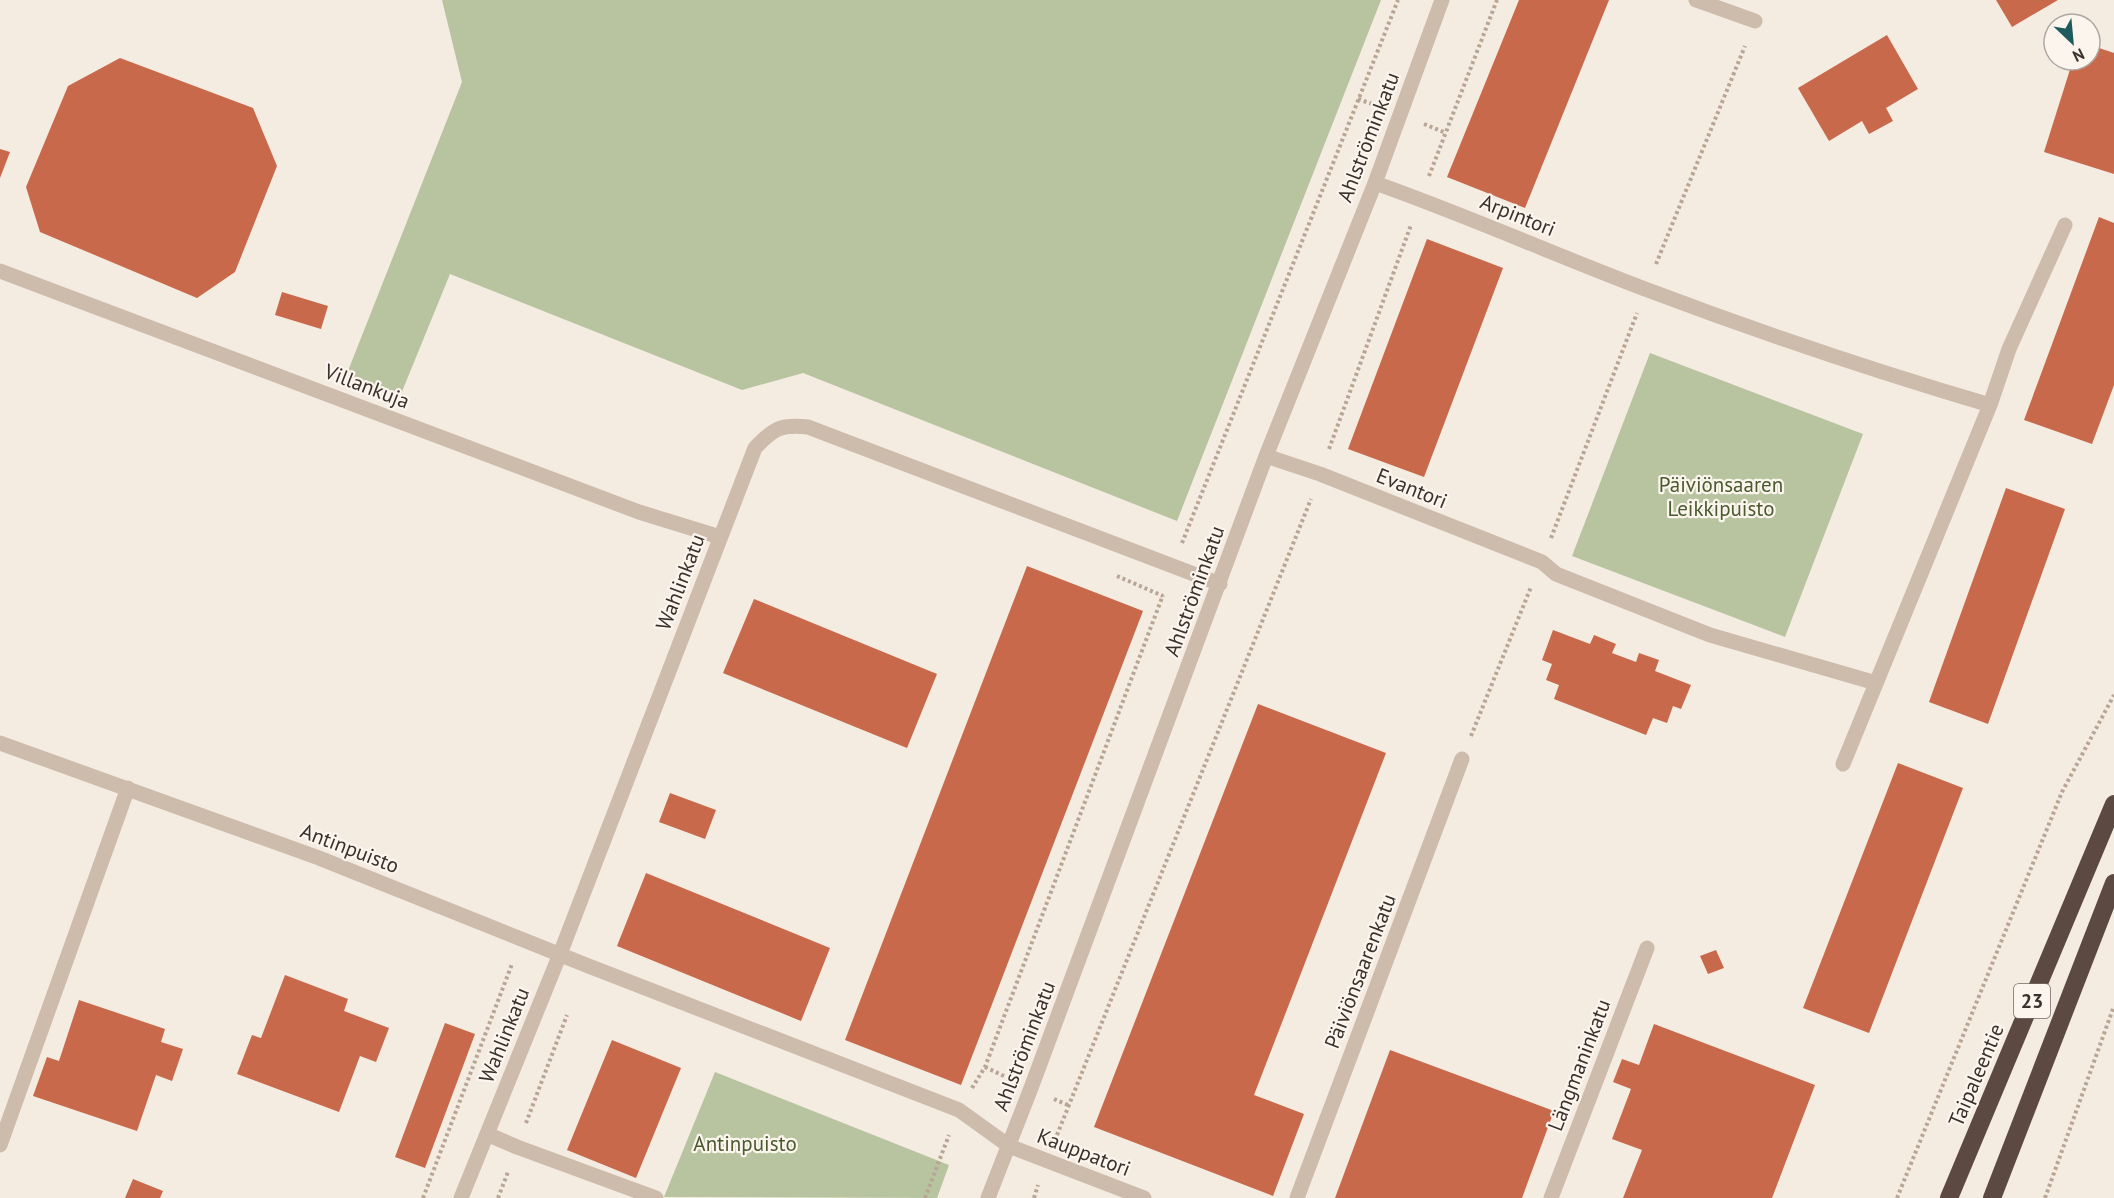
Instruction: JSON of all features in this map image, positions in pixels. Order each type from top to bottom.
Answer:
[{"type":"highway","name":"Taipaleentie","points":[[1949,1198],[2114,804]]},
{"type":"highway","name":"23","points":[[1992,1198],[2114,883]]},
{"type":"street","name":"Ahlströminkatu","points":[[988,1198],[1220,584],[1266,456],[1375,183],[1442,0]]},
{"type":"street","points":[[1696,0],[1755,21]]},
{"type":"street","name":"Arpintori","points":[[1375,183],[1421,199],[1646,289],[1880,372],[1990,405]]},
{"type":"street","points":[[1843,764],[1990,405],[2009,349],[2065,225]]},
{"type":"street","name":"Villankuja","points":[[0,271],[628,508],[720,537]]},
{"type":"street","name":"Wahlinkatu","points":[[461,1198],[560,954],[755,448],[769,433],[789,425],[808,427],[1220,584]]},
{"type":"street","name":"Evantori","points":[[1266,456],[1320,474],[1542,562],[1556,574],[1710,635],[1876,683]]},
{"type":"street","name":"Antinpuisto","points":[[0,743],[320,858],[958,1110],[1009,1146]]},
{"type":"street","name":"Päiviönsaarenkatu","points":[[1297,1198],[1462,759]]},
{"type":"street","points":[[0,1145],[128,789]]},
{"type":"street","name":"Längmaninkatu","points":[[1551,1198],[1647,948]]},
{"type":"street","points":[[487,1134],[656,1198]]},
{"type":"street","name":"Kauppatori","points":[[1009,1146],[1144,1198]]},
{"type":"path","points":[[925,1198],[958,1110],[985,1067],[1173,567],[1398,0]]},
{"type":"path","points":[[1326,458],[1497,0]]},
{"type":"path","points":[[1462,759],[1542,562],[1646,289],[1755,21]]},
{"type":"path","points":[[1034,1198],[1047,1160],[1314,490]]},
{"type":"path","points":[[1110,573],[1163,596]]},
{"type":"path","points":[[1897,1198],[2062,792],[2114,696]]},
{"type":"path","points":[[423,1198],[522,939]]},
{"type":"path","points":[[2045,1198],[2114,1006]]},
{"type":"green space","points":[[442,0],[1381,0],[1177,521],[803,373],[742,390],[450,274],[401,394],[346,376],[462,82]]},
{"type":"green space","name":"Päiviönsaaren Leikkipuisto","points":[[1650,353],[1863,434],[1785,637],[1572,556]]},
{"type":"green space","name":"Antinpuisto","points":[[715,1072],[949,1165],[937,1198],[664,1197]]},
{"type":"building","points":[[1519,0],[1609,0],[1525,208],[1447,177]]},
{"type":"building","points":[[1996,0],[2058,0],[2012,27]]},
{"type":"building","points":[[1887,35],[1918,89],[1886,108],[1893,121],[1869,134],[1862,121],[1829,141],[1798,88]]},
{"type":"building","points":[[2102,49],[2114,53],[2114,174],[2044,152],[2069,72],[2102,72]]},
{"type":"building","points":[[120,58],[253,108],[277,166],[235,272],[197,298],[40,232],[26,187],[68,86]]},
{"type":"building","points":[[0,149],[10,152],[0,178]]},
{"type":"building","points":[[2099,217],[2114,223],[2114,385],[2092,444],[2024,420]]},
{"type":"building","points":[[1427,239],[1503,268],[1424,477],[1348,449]]},
{"type":"building","points":[[282,292],[328,306],[321,329],[275,315]]},
{"type":"building","points":[[2006,488],[2065,509],[1988,724],[1929,702]]},
{"type":"building","points":[[1027,566],[1143,611],[961,1085],[845,1040]]},
{"type":"building","points":[[754,599],[937,674],[907,748],[723,673]]},
{"type":"building","points":[[1553,630],[1590,644],[1594,635],[1616,644],[1612,653],[1636,662],[1639,653],[1659,660],[1655,671],[1691,685],[1681,709],[1673,706],[1667,723],[1653,718],[1646,735],[1554,699],[1559,685],[1546,680],[1552,664],[1542,660]]},
{"type":"building","points":[[1258,704],[1386,753],[1254,1095],[1304,1114],[1273,1196],[1094,1127]]},
{"type":"building","points":[[1898,763],[1963,788],[1869,1033],[1803,1008]]},
{"type":"building","points":[[670,793],[716,810],[705,839],[659,822]]},
{"type":"building","points":[[646,873],[830,948],[801,1021],[617,946]]},
{"type":"building","points":[[1716,950],[1724,968],[1708,974],[1700,956]]},
{"type":"building","points":[[285,975],[348,999],[344,1011],[389,1028],[376,1062],[360,1056],[339,1112],[237,1074],[252,1035],[261,1038]]},
{"type":"building","points":[[79,1000],[165,1029],[161,1042],[183,1049],[172,1081],[156,1075],[137,1131],[33,1096],[47,1057],[59,1061]]},
{"type":"building","points":[[445,1023],[475,1034],[425,1168],[395,1157]]},
{"type":"building","points":[[1654,1024],[1815,1085],[1772,1198],[1623,1198],[1642,1150],[1612,1139],[1631,1089],[1613,1082],[1622,1059],[1639,1065]]},
{"type":"building","points":[[612,1040],[681,1068],[636,1178],[567,1150]]},
{"type":"building","points":[[1390,1050],[1554,1111],[1522,1198],[1335,1198]]},
{"type":"building","points":[[133,1179],[163,1191],[160,1198],[125,1198]]}]
